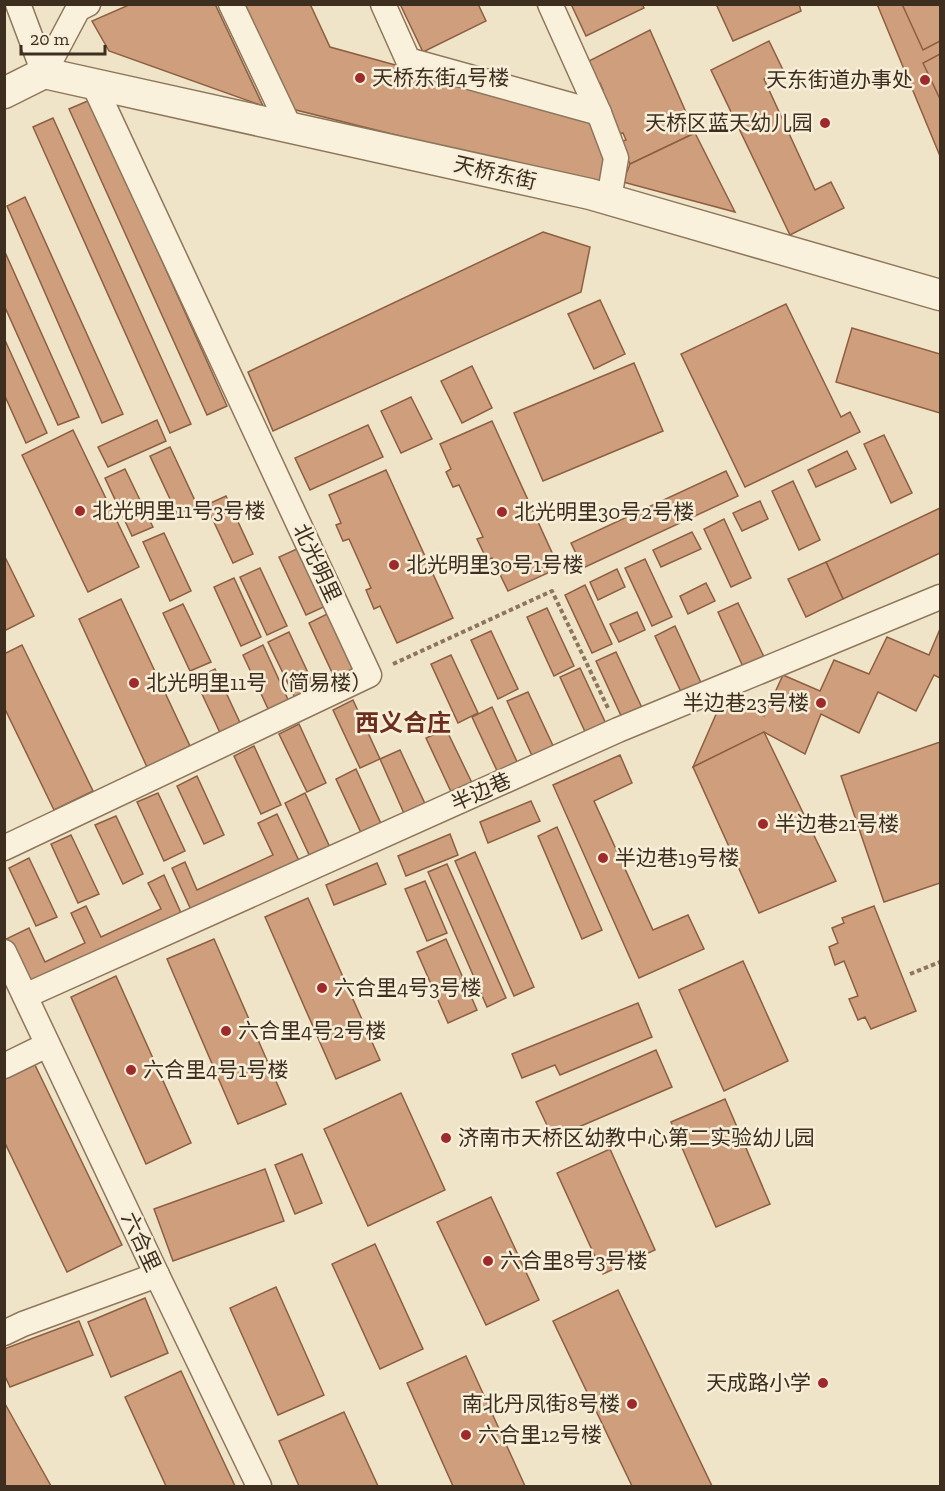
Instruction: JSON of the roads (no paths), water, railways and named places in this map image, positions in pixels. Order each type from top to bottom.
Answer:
[{"type":"street","points":[[18,4],[44,73]]},
{"type":"street","points":[[4,93],[44,73],[78,9],[88,4]]},
{"type":"street","points":[[231,4],[289,126]]},
{"type":"street","points":[[383,4],[408,60],[599,112]]},
{"type":"street","points":[[550,4],[599,112],[616,158],[609,199]]},
{"type":"street","name":"天桥东街","points":[[44,73],[609,199],[940,295]]},
{"type":"street","name":"北光明里","points":[[4,848],[369,675],[94,85]]},
{"type":"street","name":"半边巷","points":[[25,996],[618,730],[940,597]]},
{"type":"street","points":[[4,952],[25,996]]},
{"type":"street","name":"六合里","points":[[25,996],[259,1486]]},
{"type":"street","points":[[4,1066],[47,1045]]},
{"type":"street","points":[[4,1334],[23,1324],[157,1275]]},
{"type":"place","name":"天桥东街4号楼","points":[[360,78]]},
{"type":"place","name":"天东街道办事处","points":[[925,80]]},
{"type":"place","name":"天桥区蓝天幼儿园","points":[[825,123]]},
{"type":"place","name":"北光明里11号3号楼","points":[[80,511]]},
{"type":"place","name":"北光明里30号2号楼","points":[[502,512]]},
{"type":"place","name":"北光明里30号1号楼","points":[[394,565]]},
{"type":"place","name":"北光明里11号（简易楼）","points":[[134,683]]},
{"type":"place","name":"半边巷23号楼","points":[[821,703]]},
{"type":"place","name":"半边巷21号楼","points":[[763,824]]},
{"type":"place","name":"半边巷19号楼","points":[[603,858]]},
{"type":"place","name":"六合里4号3号楼","points":[[322,988]]},
{"type":"place","name":"六合里4号2号楼","points":[[226,1031]]},
{"type":"place","name":"六合里4号1号楼","points":[[131,1070]]},
{"type":"place","name":"济南市天桥区幼教中心第二实验幼儿园","points":[[446,1138]]},
{"type":"place","name":"六合里8号3号楼","points":[[488,1261]]},
{"type":"place","name":"天成路小学","points":[[823,1383]]},
{"type":"place","name":"南北丹凤街8号楼","points":[[632,1404]]},
{"type":"place","name":"六合里12号楼","points":[[466,1435]]},
{"type":"district","name":"西义合庄","points":[[403,723]]}]
